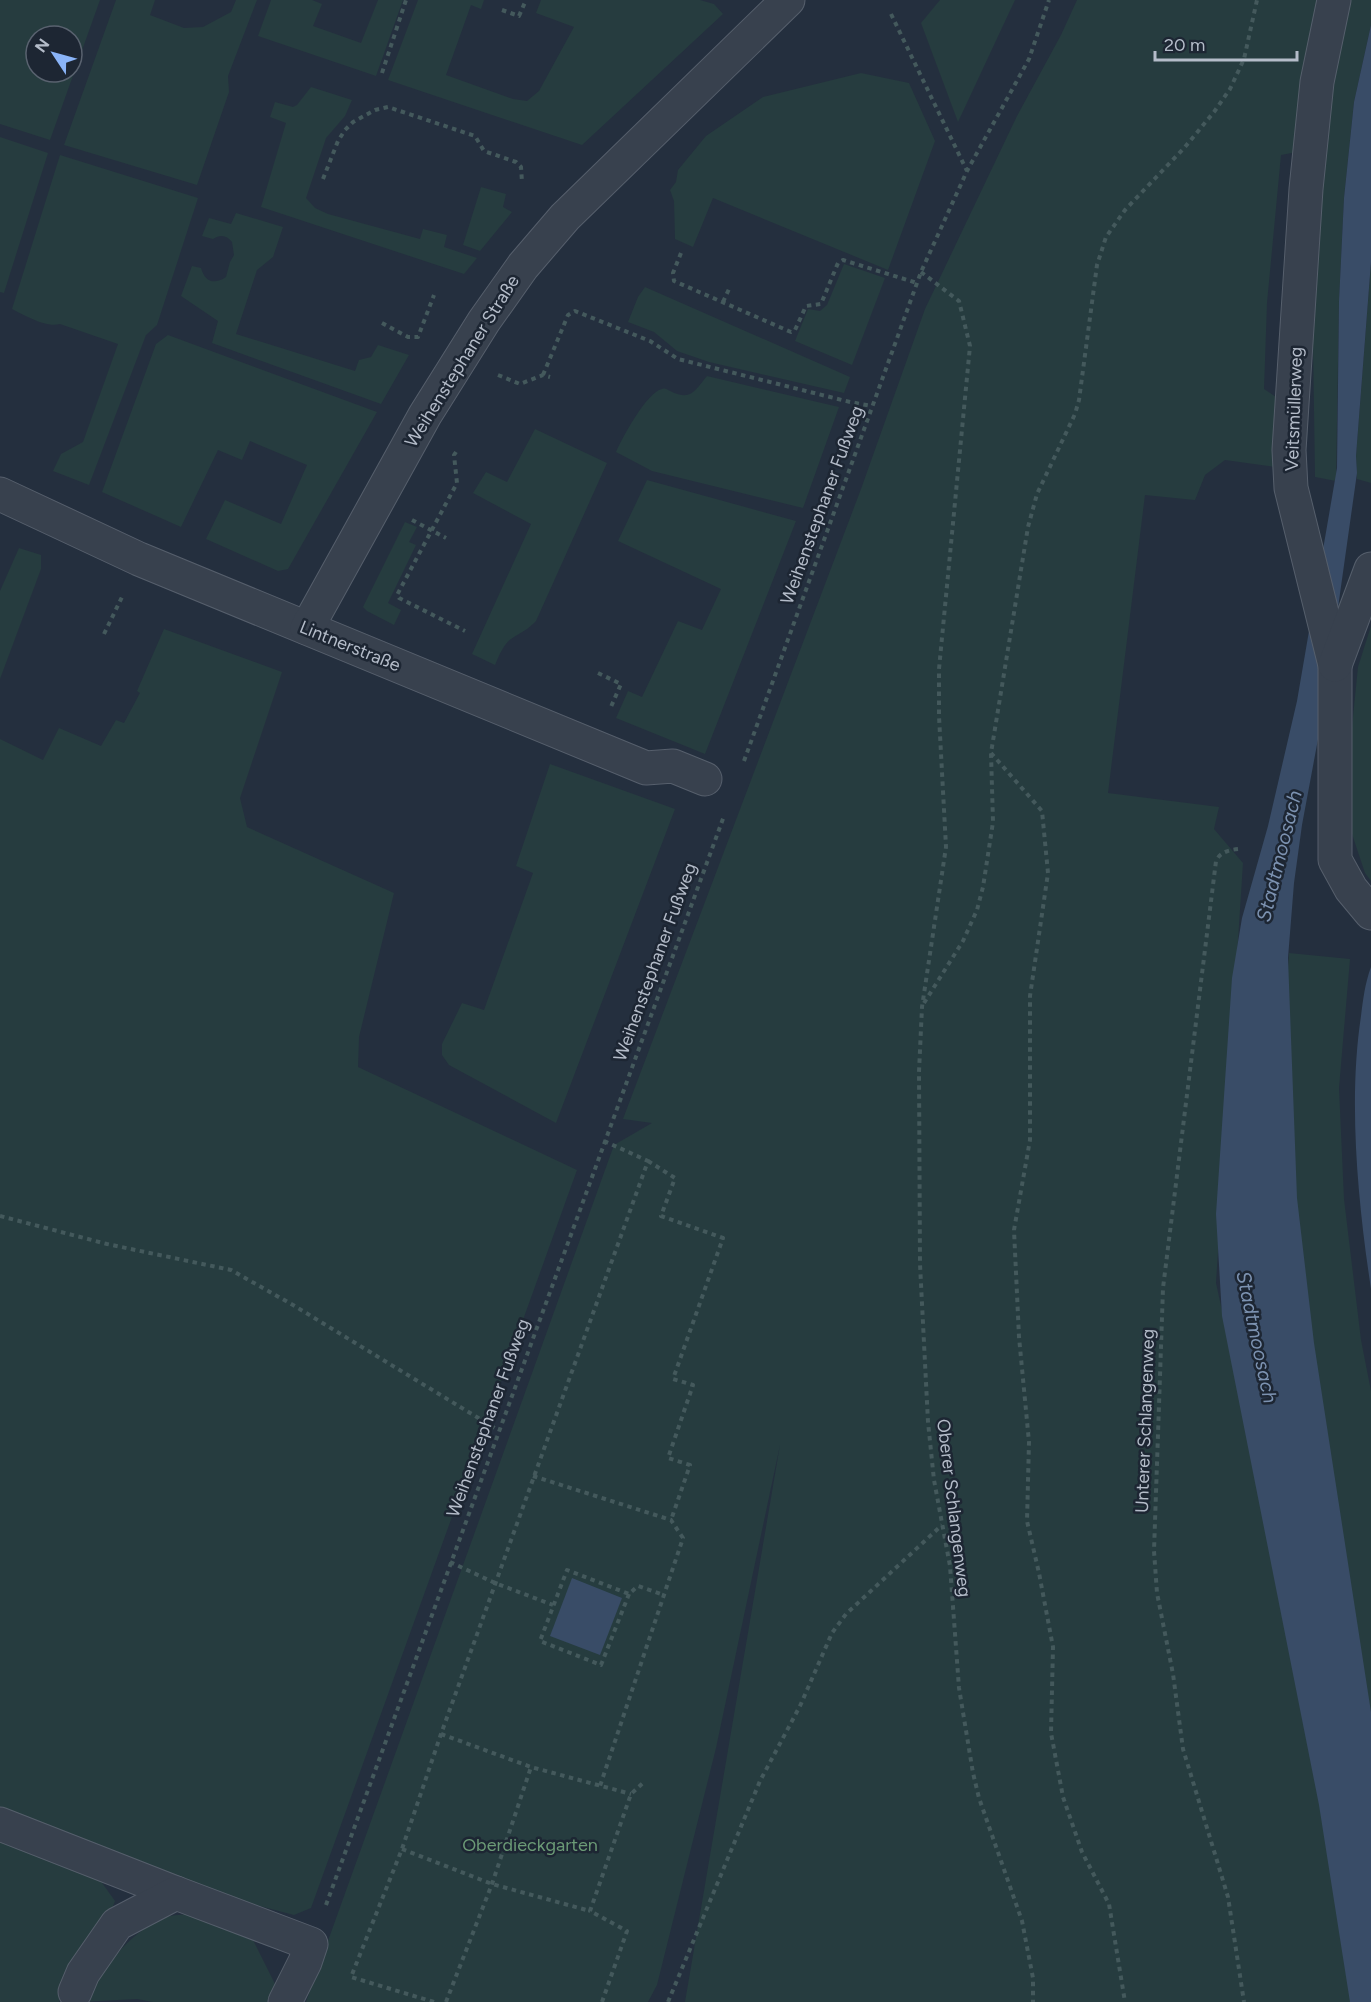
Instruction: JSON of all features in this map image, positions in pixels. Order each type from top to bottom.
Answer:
[{"type":"street","name":"Weihenstephaner Straße","points":[[307,628],[425,415],[483,321],[523,266],[565,217],[788,0]]},
{"type":"street","name":"Veitsmüllerweg","points":[[1334,0],[1317,82],[1306,189],[1289,450],[1291,488],[1335,665],[1335,860],[1351,889],[1371,913]]},
{"type":"street","name":"Lintnerstraße","points":[[0,494],[139,559],[645,768],[673,766],[705,779]]},
{"type":"street","points":[[1335,665],[1371,569]]},
{"type":"street","points":[[0,1824],[311,1944],[305,1962],[285,2002]]},
{"type":"street","points":[[75,1992],[83,1973],[117,1924],[176,1893]]},
{"type":"path","points":[[382,73],[406,0]]},
{"type":"path","points":[[502,10],[519,16],[525,0]]},
{"type":"path","name":"Weihenstephaner Fußweg","points":[[740,769],[921,272],[967,171],[1029,59],[1049,0]]},
{"type":"path","points":[[922,1007],[963,941],[977,910],[983,886],[993,822],[991,753],[1028,527],[1036,494],[1075,414],[1079,400],[1097,265],[1106,237],[1125,210],[1207,121],[1230,89],[1244,59],[1257,0]]},
{"type":"path","points":[[891,14],[967,171]]},
{"type":"path","points":[[323,179],[338,141],[345,130],[364,115],[388,107],[475,136],[484,152],[516,162],[521,166],[522,182]]},
{"type":"path","points":[[681,253],[673,273],[674,281],[791,332],[795,330],[806,306],[821,304],[838,263],[843,260],[917,283]]},
{"type":"path","name":"Oberer Schlangenweg","points":[[921,272],[958,301],[970,346],[939,669],[939,733],[946,847],[922,1007],[919,1072],[920,1264],[928,1422],[934,1480],[950,1566],[958,1688],[973,1773],[979,1798],[1022,1921],[1033,1978],[1033,2002]]},
{"type":"path","points":[[723,303],[729,289]]},
{"type":"path","points":[[382,323],[408,337],[418,337],[434,295]]},
{"type":"path","points":[[543,375],[568,315],[575,311],[650,341],[678,359],[872,406]]},
{"type":"path","points":[[493,372],[520,384],[543,375],[550,378]]},
{"type":"path","points":[[459,445],[454,455],[457,483],[397,595],[465,631]]},
{"type":"path","points":[[406,517],[446,538]]},
{"type":"path","points":[[598,673],[621,684],[607,716]]},
{"type":"path","points":[[991,753],[1042,811],[1048,873],[1030,996],[1030,1140],[1014,1230],[1019,1337],[1029,1442],[1027,1521],[1053,1647],[1051,1733],[1063,1797],[1082,1852],[1109,1904],[1125,2002]]},
{"type":"path","name":"Weihenstephaner Fußweg","points":[[311,1944],[724,814]]},
{"type":"path","name":"Unterer Schlangenweg","points":[[1238,849],[1223,853],[1216,861],[1163,1288],[1154,1551],[1157,1593],[1173,1674],[1183,1749],[1228,1897],[1244,2002]]},
{"type":"path","points":[[604,1140],[648,1161],[675,1179],[661,1216],[723,1238],[673,1379],[693,1385],[668,1458],[690,1465],[671,1520]]},
{"type":"path","points":[[434,2002],[351,1977],[402,1849],[533,1476],[648,1161]]},
{"type":"path","points":[[0,1215],[107,1244],[231,1270],[293,1305],[498,1430]]},
{"type":"path","points":[[533,1476],[671,1520],[683,1538],[600,1786]]},
{"type":"path","points":[[668,2002],[760,1781],[800,1706],[832,1633],[846,1614],[942,1525]]},
{"type":"path","points":[[450,1562],[495,1583],[553,1605]]},
{"type":"path","points":[[629,1594],[567,1570],[540,1641],[601,1665],[629,1594],[638,1586],[664,1595]]},
{"type":"path","points":[[441,1734],[531,1767],[631,1794]]},
{"type":"path","points":[[446,2002],[492,1884],[531,1767]]},
{"type":"path","points":[[590,1911],[631,1794],[645,1780]]},
{"type":"path","points":[[402,1849],[492,1884],[590,1911],[627,1931],[602,2002]]},
{"type":"green space","points":[[0,0],[100,0],[84,45],[84,24],[24,24],[24,84],[70,84],[50,140],[0,124]]},
{"type":"green space","points":[[116,0],[155,0],[150,15],[184,28],[203,27],[231,12],[236,0],[257,0],[228,76],[229,92],[197,185],[64,145]]},
{"type":"green space","points":[[271,0],[312,0],[322,4],[313,26],[361,43],[378,0],[403,0],[376,76],[258,36]]},
{"type":"green space","points":[[418,0],[484,0],[481,9],[471,5],[446,75],[513,99],[527,101],[539,91],[574,27],[536,13],[541,0],[700,0],[714,4],[723,14],[582,145],[388,80]]},
{"type":"green space","points":[[940,0],[1015,0],[958,122],[921,23]]},
{"type":"green space","name":"Oberdieckgarten","points":[[1077,0],[1322,0],[1297,152],[1281,155],[1267,303],[1264,389],[1279,399],[1275,467],[1225,460],[1205,475],[1195,500],[1145,495],[1108,793],[1219,807],[1214,829],[1243,863],[1216,1283],[1320,1754],[1371,2002],[685,2002],[780,1445],[716,1748],[657,1985],[648,2002],[306,2002],[614,1145],[652,1123],[623,1119],[861,489],[925,309],[1017,116],[1061,35]]},
{"type":"green space","points":[[1349,0],[1371,0],[1371,25],[1354,102],[1344,198],[1339,301],[1336,481],[1315,477],[1312,276],[1333,69]]},
{"type":"green space","points":[[861,73],[909,83],[935,141],[888,270],[713,198],[693,247],[675,239],[674,201],[670,190],[676,182],[678,170],[706,136],[763,97]]},
{"type":"green space","points":[[311,87],[352,100],[345,116],[326,138],[306,198],[315,208],[328,214],[420,239],[423,229],[447,235],[444,247],[477,258],[464,274],[261,207],[286,123],[270,117],[275,102],[293,107]]},
{"type":"green space","points":[[0,137],[48,153],[4,293],[0,292]]},
{"type":"green space","points":[[60,155],[198,198],[157,325],[146,335],[89,485],[53,471],[61,454],[83,442],[118,344],[60,324],[42,323],[12,309]]},
{"type":"green space","points":[[481,187],[506,194],[503,207],[512,212],[480,251],[463,245]]},
{"type":"green space","points":[[236,213],[283,227],[273,257],[257,270],[236,334],[355,371],[359,360],[371,357],[378,345],[409,355],[381,404],[212,343],[218,321],[181,296],[192,266],[201,268],[210,281],[218,281],[226,277],[234,255],[232,242],[223,236],[213,239],[202,236],[209,218],[231,224]]},
{"type":"green space","points":[[1371,262],[1371,483],[1357,479],[1356,456]]},
{"type":"green space","points":[[844,264],[885,278],[852,365],[795,341],[808,309],[820,311],[827,305]]},
{"type":"green space","points":[[645,287],[850,377],[844,393],[709,362],[677,351],[654,332],[628,322],[638,297]]},
{"type":"green space","points":[[168,335],[377,412],[288,569],[278,571],[206,539],[225,500],[281,524],[307,465],[250,441],[242,460],[218,450],[181,527],[102,492],[156,344]]},
{"type":"green space","points":[[707,376],[839,407],[803,508],[652,471],[616,452],[642,407],[656,392],[665,389],[677,394],[688,395]]},
{"type":"green space","points":[[535,429],[607,463],[536,621],[508,641],[495,665],[472,654],[531,524],[473,493],[486,472],[507,482]]},
{"type":"green space","points":[[647,480],[796,521],[705,754],[616,718],[628,691],[642,697],[678,621],[702,630],[721,589],[618,541]]},
{"type":"green space","points":[[405,522],[417,527],[409,542],[416,545],[388,603],[401,610],[394,625],[363,607]]},
{"type":"green space","points":[[19,548],[41,555],[41,569],[0,679],[0,591]]},
{"type":"green space","points":[[1371,626],[1371,881],[1365,873],[1351,831],[1347,776],[1358,667]]},
{"type":"green space","points":[[164,629],[282,672],[240,798],[247,827],[394,893],[359,1037],[358,1067],[577,1170],[311,1908],[294,1915],[237,1900],[0,1810],[0,739],[43,760],[59,728],[101,746],[116,720],[124,723],[140,693],[137,691]]},
{"type":"green space","points":[[550,764],[675,809],[556,1123],[449,1065],[442,1055],[442,1044],[462,1003],[484,1010],[533,873],[516,866]]},
{"type":"green space","points":[[1289,953],[1350,959],[1339,1088],[1344,1199],[1361,1340],[1371,1391],[1371,1737],[1292,1347],[1280,1096]]},
{"type":"green space","points":[[0,1837],[100,1880],[115,1901],[110,1914],[68,1971],[59,2002],[0,2002]]},
{"type":"green space","points":[[187,1914],[252,1938],[276,1986],[275,2002],[153,2002],[137,1999],[81,2002],[117,1954],[138,1933],[163,1918]]},
{"type":"water","name":"Stadtmoosach","points":[[1371,25],[1371,262],[1356,456],[1357,473],[1324,707],[1302,825],[1294,883],[1288,958],[1297,1198],[1314,1343],[1371,1712],[1371,2002],[1350,2002],[1319,1805],[1222,1316],[1216,1214],[1232,978],[1242,918],[1268,826],[1297,701],[1337,468],[1339,301],[1344,198],[1354,102]]},
{"type":"water","points":[[1371,967],[1371,1289],[1356,1152],[1355,1083],[1364,992]]},
{"type":"water","points":[[572,1578],[622,1598],[600,1655],[550,1636]]}]
